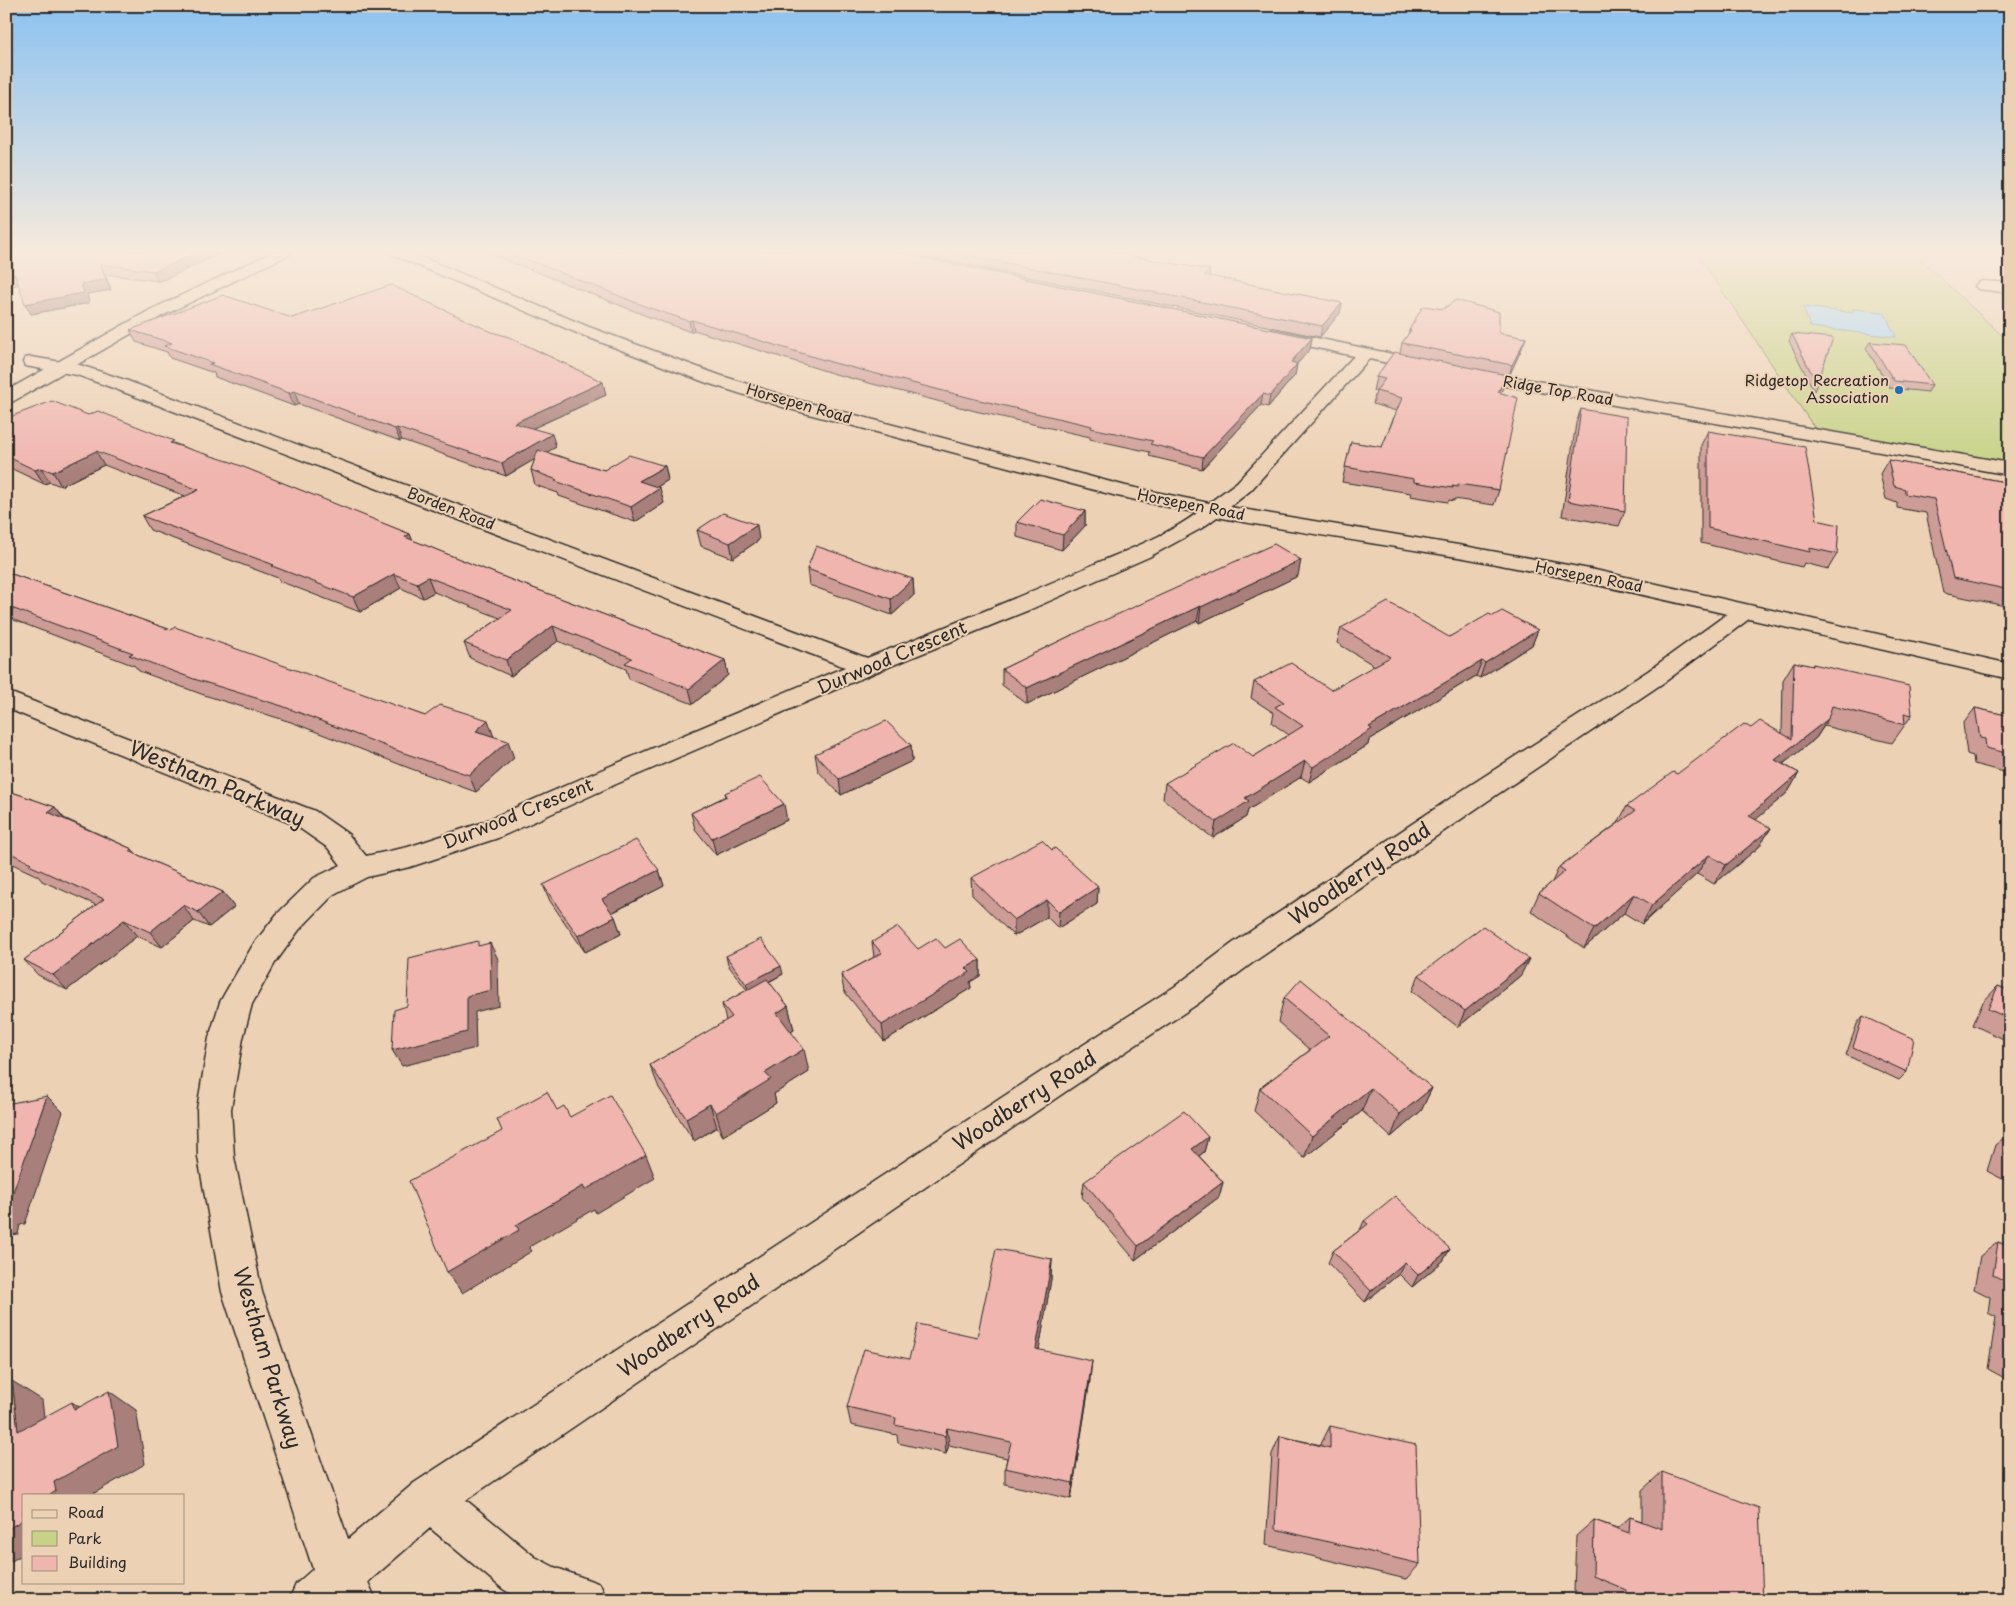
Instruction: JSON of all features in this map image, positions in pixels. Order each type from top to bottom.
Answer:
[{"type":"street","points":[[6,398],[56,358],[127,326]]},
{"type":"street","name":"Horsepen Road","points":[[572,326],[713,379],[811,409],[1124,492],[1214,510],[1464,552],[1595,577],[2010,672]]},
{"type":"street","name":"Ridge Top Road","points":[[1259,332],[1446,370],[1614,401],[2010,468]]},
{"type":"street","name":"Durwood Crescent","points":[[360,868],[410,857],[488,831],[604,779],[867,667],[1021,604],[1140,552],[1195,524],[1244,486],[1365,354]]},
{"type":"street","name":"Borden Road","points":[[23,367],[56,358],[80,370],[218,420],[867,667]]},
{"type":"street","name":"Woodberry Road","points":[[334,1592],[430,1499],[1056,1080],[1185,996],[1244,952],[1476,795],[1657,676],[1746,611]]},
{"type":"street","name":"Westham Parkway","points":[[6,698],[305,818],[338,841],[360,868],[324,886],[288,922],[264,954],[236,1002],[226,1038],[214,1109],[216,1157],[242,1292],[334,1592]]},
{"type":"street","points":[[430,1499],[519,1573],[544,1587],[584,1600]]},
{"type":"green space","name":"Ridgetop Recreation Association","points":[[1746,326],[1992,326],[2010,343],[2010,469],[1820,436]]},
{"type":"water","points":[[1891,326],[1896,337],[1810,327]]},
{"type":"building","points":[[141,326],[479,326],[509,337],[603,382],[514,423],[552,434],[502,463],[397,428],[395,429],[294,391],[289,393],[164,346],[172,343],[130,330]]},
{"type":"building","points":[[712,326],[1254,326],[1312,338],[1291,362],[1297,364],[1270,396],[1263,394],[1203,457],[1150,444],[1153,441],[1091,428],[1092,426],[975,399],[834,363]]},
{"type":"building","points":[[1411,326],[1499,326],[1499,333],[1526,338],[1512,365],[1402,343],[1411,330],[1409,330]]},
{"type":"building","points":[[1792,334],[1833,338],[1817,384]]},
{"type":"building","points":[[1870,342],[1906,345],[1932,385],[1894,381]]},
{"type":"building","points":[[1394,352],[1507,375],[1498,392],[1518,398],[1499,490],[1458,484],[1458,487],[1452,486],[1453,488],[1414,482],[1414,479],[1345,467],[1351,442],[1382,447],[1402,398],[1376,391],[1385,379],[1376,377]]},
{"type":"building","points":[[52,401],[88,415],[98,411],[174,441],[170,443],[231,462],[410,534],[405,537],[509,579],[725,660],[689,689],[625,663],[632,658],[553,626],[506,660],[464,643],[512,610],[428,577],[417,583],[394,574],[353,597],[272,566],[274,565],[142,516],[199,490],[96,451],[53,472],[41,468],[35,470],[6,456],[6,422],[11,420],[7,418]]},
{"type":"building","points":[[1581,409],[1627,417],[1625,511],[1568,501]]},
{"type":"building","points":[[1708,431],[1805,447],[1817,520],[1839,525],[1837,554],[1810,548],[1810,552],[1708,528]]},
{"type":"building","points":[[538,450],[604,470],[629,455],[665,466],[639,481],[660,488],[631,507],[555,481],[557,480],[531,470]]},
{"type":"building","points":[[1888,460],[2010,483],[2010,590],[1953,578],[1934,499],[1905,494],[1905,489],[1894,486]]},
{"type":"building","points":[[1040,499],[1085,511],[1063,535],[1017,522]]},
{"type":"building","points":[[723,513],[757,525],[730,543],[697,530]]},
{"type":"building","points":[[1274,544],[1301,560],[1027,688],[1002,669],[1074,634]]},
{"type":"building","points":[[816,546],[913,579],[891,599],[807,569]]},
{"type":"building","points":[[6,572],[171,630],[175,627],[425,716],[440,705],[488,720],[476,731],[508,741],[469,775],[401,752],[282,706],[194,679],[129,655],[133,653],[6,606]]},
{"type":"building","points":[[1388,602],[1449,637],[1489,614],[1493,616],[1502,611],[1538,630],[1485,663],[1482,661],[1369,727],[1372,729],[1313,767],[1305,761],[1245,798],[1249,801],[1216,822],[1165,783],[1234,743],[1253,757],[1303,726],[1275,707],[1284,702],[1254,682],[1291,663],[1331,690],[1390,657],[1341,628]]},
{"type":"building","points":[[1794,662],[1813,666],[1813,664],[1909,686],[1912,715],[1904,713],[1905,725],[1832,706],[1828,719],[1775,760],[1799,773],[1749,816],[1771,828],[1726,865],[1709,855],[1652,905],[1634,894],[1594,929],[1539,893],[1565,871],[1559,867],[1635,811],[1627,806],[1673,772],[1677,774],[1744,724],[1751,728],[1760,721],[1792,739]]},
{"type":"building","points":[[1975,708],[2010,716],[2010,754],[1986,748],[1985,739],[1980,738]]},
{"type":"building","points":[[886,721],[911,745],[839,779],[815,754]]},
{"type":"building","points":[[760,777],[784,804],[712,838],[691,813],[727,796],[725,793]]},
{"type":"building","points":[[6,790],[55,807],[48,812],[132,849],[129,851],[223,892],[198,912],[183,905],[150,932],[124,920],[53,975],[24,960],[104,899],[29,865],[31,863],[6,851]]},
{"type":"building","points":[[636,840],[659,870],[602,899],[615,917],[578,936],[543,885]]},
{"type":"building","points":[[1042,840],[1052,850],[1055,848],[1098,887],[1059,912],[1047,900],[1014,920],[971,878]]},
{"type":"building","points":[[1483,926],[1529,959],[1465,1011],[1419,975]]},
{"type":"building","points":[[898,927],[918,949],[936,938],[945,948],[960,939],[980,960],[966,968],[970,972],[882,1025],[841,975],[882,953],[872,942]]},
{"type":"building","points":[[761,939],[781,966],[746,984],[726,956]]},
{"type":"building","points":[[478,941],[478,946],[490,943],[491,990],[467,996],[467,1032],[392,1050],[394,1010],[407,1006],[409,958]]},
{"type":"building","points":[[767,979],[788,1006],[777,1013],[804,1049],[765,1073],[771,1079],[716,1113],[710,1104],[686,1118],[650,1065],[732,1017],[722,1004]]},
{"type":"building","points":[[1301,979],[1432,1088],[1400,1114],[1371,1088],[1312,1136],[1260,1088],[1329,1036],[1284,998]]},
{"type":"building","points":[[1998,986],[2010,991],[2010,1019],[1988,1009]]},
{"type":"building","points":[[1863,1016],[1914,1039],[1907,1072],[1853,1047]]},
{"type":"building","points":[[547,1092],[557,1110],[564,1106],[570,1117],[610,1095],[646,1155],[585,1190],[583,1186],[516,1225],[519,1230],[447,1272],[409,1181],[502,1131],[497,1119]]},
{"type":"building","points":[[47,1096],[7,1209],[6,1209],[6,1104]]},
{"type":"building","points":[[1184,1111],[1208,1137],[1192,1149],[1223,1182],[1138,1246],[1084,1182]]},
{"type":"building","points":[[2010,1139],[2010,1158],[2004,1155]]},
{"type":"building","points":[[1395,1196],[1450,1249],[1418,1275],[1405,1262],[1371,1291],[1333,1251],[1368,1224],[1364,1221]]},
{"type":"building","points":[[1998,1242],[2010,1247],[2010,1300],[2007,1299],[2009,1283],[1993,1275]]},
{"type":"building","points":[[996,1249],[1052,1259],[1036,1349],[1092,1361],[1073,1483],[1005,1468],[1011,1442],[947,1428],[945,1436],[895,1425],[896,1418],[847,1407],[864,1349],[909,1359],[918,1324],[977,1337]]},
{"type":"building","points":[[2010,1341],[2010,1357],[2007,1356]]},
{"type":"building","points":[[12,1381],[18,1431],[72,1402],[74,1410],[109,1391],[118,1446],[54,1482],[56,1491],[52,1494],[22,1494],[22,1521],[6,1530],[6,1384]]},
{"type":"building","points":[[1330,1426],[1416,1445],[1420,1564],[1275,1529],[1280,1436],[1330,1448]]},
{"type":"building","points":[[1662,1472],[1759,1508],[1763,1600],[1627,1600],[1627,1590],[1593,1576],[1594,1520],[1629,1533],[1630,1517],[1662,1529]]},
{"type":"place","name":"Ridgetop Recreation Association","points":[[1899,390]]}]
